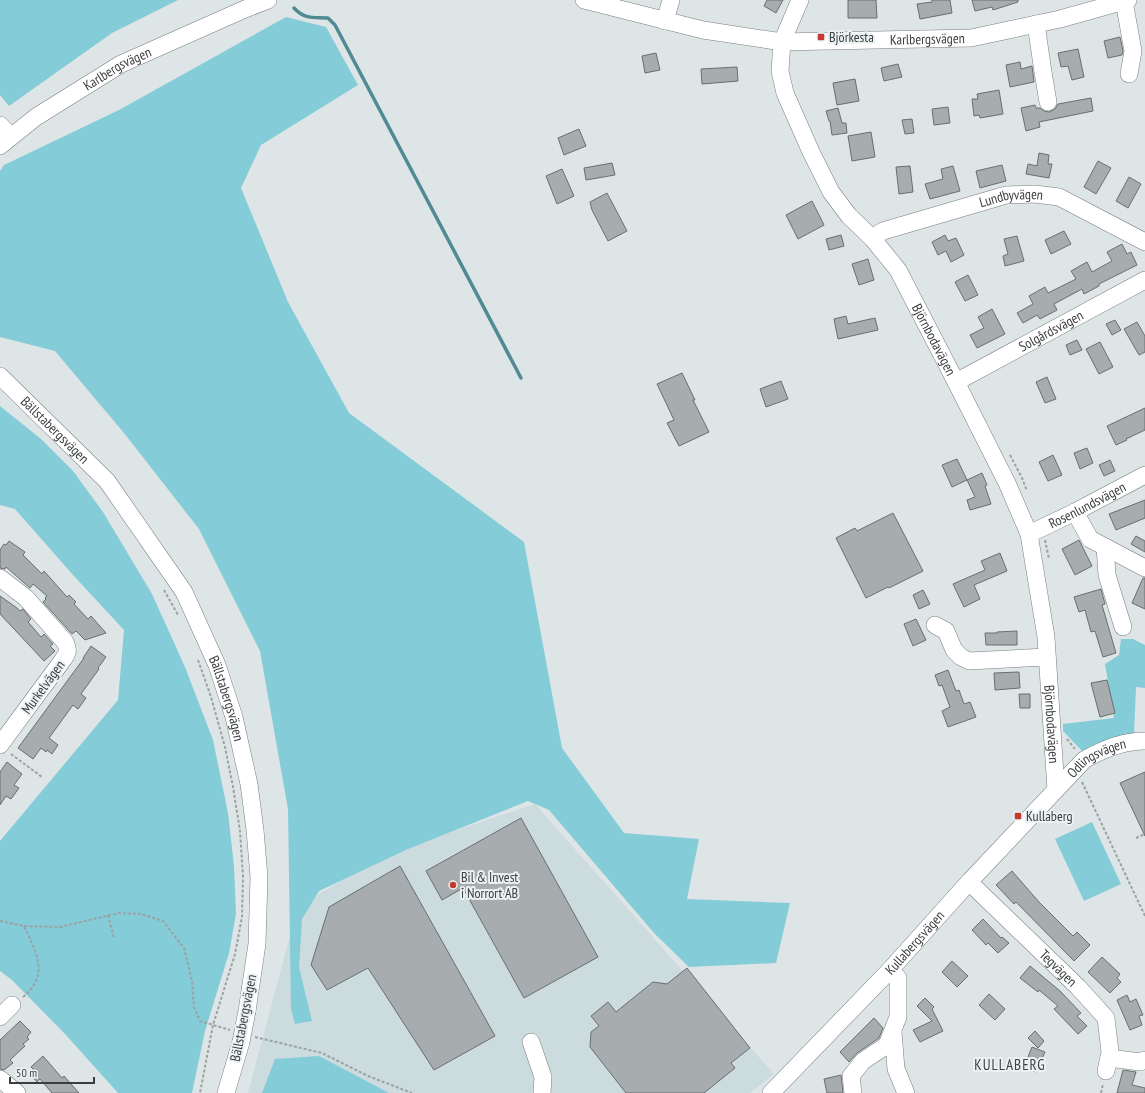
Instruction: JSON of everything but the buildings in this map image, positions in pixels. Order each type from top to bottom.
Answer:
[{"type":"street","name":"Karlbergsvägen","points":[[4,135],[36,117],[121,64],[251,4],[268,0]]},
{"type":"street","name":"Karlbergsvägen","points":[[584,0],[703,30],[782,42],[971,38],[1060,19],[1126,0]]},
{"type":"street","points":[[665,21],[671,0]]},
{"type":"street","name":"Björnbodavägen","points":[[800,0],[782,42],[780,71],[785,92],[811,152],[832,192],[850,216],[872,238],[898,270],[1007,483],[1035,532],[1048,658],[1056,790]]},
{"type":"street","points":[[1126,0],[1133,51],[1129,74]]},
{"type":"street","points":[[1036,24],[1042,72],[1048,102]]},
{"type":"street","name":"Lundbyvägen","points":[[872,238],[883,231],[1006,195],[1035,194],[1059,198],[1145,242]]},
{"type":"street","name":"Solgårdsvägen","points":[[956,382],[1145,280]]},
{"type":"street","name":"Bällstabergsvägen","points":[[0,376],[107,481],[184,592],[217,665],[234,717],[249,784],[259,877],[257,944],[247,1011],[243,1036],[226,1093]]},
{"type":"street","name":"Rosenlundsvägen","points":[[1035,532],[1145,475]]},
{"type":"street","points":[[1075,512],[1090,539],[1145,568]]},
{"type":"street","points":[[1105,547],[1107,576],[1123,628]]},
{"type":"street","name":"Murkelvägen","points":[[0,578],[26,598],[66,642],[68,648],[67,654],[3,748]]},
{"type":"street","points":[[935,624],[946,631],[954,650],[961,657],[969,661],[1048,658]]},
{"type":"street","name":"Odlingsvägen","points":[[1056,790],[1084,760],[1118,745],[1145,741]]},
{"type":"street","name":"Kullabergsvägen","points":[[771,1093],[890,970],[969,882],[1056,790]]},
{"type":"street","name":"Tegvägen","points":[[969,882],[1078,987],[1106,1018],[1110,1052],[1108,1065],[1140,1062],[1145,1060]]},
{"type":"street","points":[[853,1093],[851,1076],[863,1061],[887,1045],[898,1017],[898,978],[890,970]]},
{"type":"street","points":[[0,1017],[12,1005]]},
{"type":"street","points":[[893,1028],[896,1069],[906,1093]]},
{"type":"street","points":[[531,1042],[544,1077],[542,1093]]},
{"type":"street","points":[[0,1079],[17,1093]]},
{"type":"path","points":[[1008,450],[1028,492]]},
{"type":"path","points":[[1035,532],[1047,544],[1048,559]]},
{"type":"path","points":[[164,590],[179,617]]},
{"type":"path","points":[[198,658],[225,747],[240,831],[243,877],[242,918],[235,954],[213,1025],[200,1093]]},
{"type":"path","points":[[1065,736],[1084,760]]},
{"type":"path","points":[[3,748],[42,777]]},
{"type":"path","points":[[1082,781],[1145,916]]},
{"type":"path","points":[[1136,838],[1145,834]]},
{"type":"path","points":[[0,921],[24,926],[60,927],[119,913],[141,914],[163,921],[184,948],[192,981],[194,1007],[200,1021],[243,1036],[322,1053],[368,1076],[412,1093]]},
{"type":"path","points":[[108,915],[114,938]]},
{"type":"path","points":[[12,1005],[29,992],[38,977],[39,964],[36,950],[24,926]]},
{"type":"shaded area","points":[[0,0],[178,0],[112,33],[9,106],[0,95]]},
{"type":"shaded area","points":[[286,17],[326,27],[358,85],[261,145],[241,188],[288,302],[349,413],[524,542],[562,748],[624,833],[699,839],[687,899],[790,903],[776,963],[689,967],[654,933],[549,810],[528,801],[408,849],[319,891],[302,919],[299,967],[312,1021],[295,1024],[291,1009],[288,809],[260,651],[199,529],[124,433],[55,351],[0,337],[0,171],[4,165],[119,110]]},
{"type":"shaded area","points":[[0,406],[41,439],[73,471],[103,512],[152,594],[185,667],[213,740],[228,813],[234,866],[236,914],[229,953],[205,1031],[192,1093],[118,1093],[65,1034],[12,980],[0,971],[0,841],[118,700],[124,630],[15,509],[0,505]]},
{"type":"shaded area","points":[[1121,639],[1133,639],[1145,645],[1145,688],[1136,687],[1134,734],[1084,753],[1063,731],[1063,724],[1114,718],[1105,664],[1119,655]]},
{"type":"shaded area","points":[[535,804],[774,1074],[750,1093],[248,1093],[298,906],[391,852]]},
{"type":"shaded area","points":[[1092,822],[1121,884],[1084,901],[1055,839]]},
{"type":"shaded area","points":[[319,1056],[389,1093],[262,1093],[275,1059]]},
{"type":"waterway","points":[[294,8],[306,16],[314,18],[328,18],[335,25],[521,378]]},
{"type":"place","name":"Björkesta","points":[[821,37]]},
{"type":"place","name":"Kullaberg","points":[[1018,816]]},
{"type":"place","name":"Bil & Invest i Norrort AB","points":[[453,885]]},
{"type":"district","name":"KULLABERG","points":[[1010,1065]]}]
